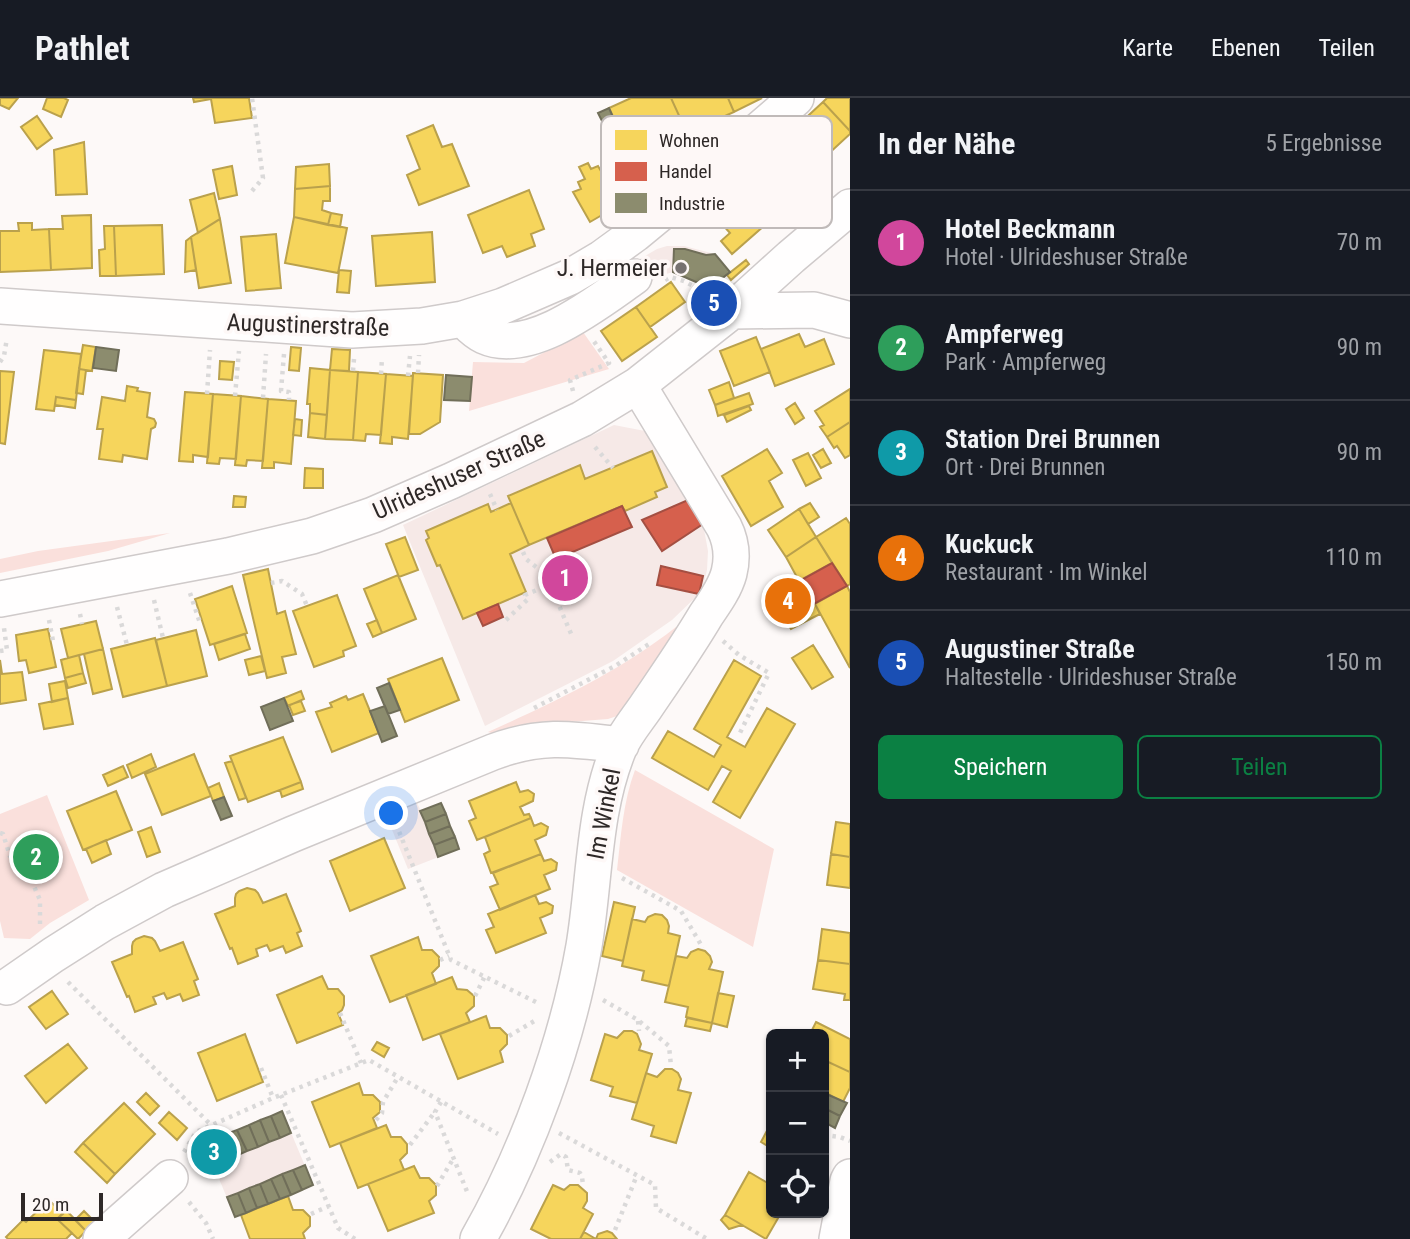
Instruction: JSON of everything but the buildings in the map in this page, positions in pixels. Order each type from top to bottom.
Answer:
[{"type":"street","name":"Augustinerstraße","points":[[775,116],[796,98]]},
{"type":"street","name":"Ulrideshuser Straße","points":[[832,222],[850,207]]},
{"type":"street","name":"Augustinerstraße","points":[[4,322],[253,324],[352,330],[431,325],[463,319],[503,306],[570,277],[602,258],[642,228]]},
{"type":"street","name":"Ulrideshuser Straße","points":[[0,600],[228,556],[312,536],[373,515],[451,481],[582,419],[638,385],[719,302],[791,257],[825,228]]},
{"type":"street","points":[[463,319],[476,331],[495,340],[530,337],[577,317],[634,277]]},
{"type":"street","points":[[814,310],[850,290]]},
{"type":"street","points":[[719,302],[814,310],[850,320]]},
{"type":"street","name":"Im Winkel","points":[[486,1225],[534,1119],[568,1017],[584,946],[607,780],[621,745],[720,593],[731,561],[729,540],[718,516],[638,385]]},
{"type":"street","points":[[2,981],[53,955],[105,922],[164,890],[516,743],[558,739],[621,745]]},
{"type":"street","points":[[838,1239],[850,1177]]},
{"type":"street","points":[[101,1239],[170,1178]]},
{"type":"path","points":[[252,98],[263,178],[252,191]]},
{"type":"path","points":[[684,281],[719,302]]},
{"type":"path","points":[[0,362],[4,356],[4,322]]},
{"type":"path","points":[[207,394],[253,324]]},
{"type":"path","points":[[235,396],[239,344],[253,324]]},
{"type":"path","points":[[253,324],[263,398]]},
{"type":"path","points":[[253,324],[281,391],[289,392],[289,400]]},
{"type":"path","points":[[586,330],[609,363],[597,368]]},
{"type":"path","points":[[492,498],[497,510]]},
{"type":"path","points":[[523,552],[526,559],[546,575],[572,636]]},
{"type":"path","points":[[147,572],[163,638]]},
{"type":"path","points":[[506,620],[527,600],[525,595],[565,578]]},
{"type":"path","points":[[111,579],[127,645]]},
{"type":"path","points":[[271,583],[282,580],[302,594],[307,606]]},
{"type":"path","points":[[698,629],[715,634],[739,655],[769,673],[738,737]]},
{"type":"path","points":[[528,711],[604,672],[656,640]]},
{"type":"path","points":[[385,797],[451,960],[538,1003]]},
{"type":"path","points":[[0,832],[4,834],[10,856],[25,866],[40,900],[40,931],[65,979],[211,1125]]},
{"type":"path","points":[[615,874],[681,911],[703,948]]},
{"type":"path","points":[[440,960],[449,956]]},
{"type":"path","points":[[475,996],[485,976]]},
{"type":"path","points":[[595,995],[638,1020],[669,1046],[671,1066]]},
{"type":"path","points":[[340,1013],[361,1063]]},
{"type":"path","points":[[509,1036],[542,1015]]},
{"type":"path","points":[[638,1020],[639,1031]]},
{"type":"path","points":[[170,1178],[196,1132],[369,1060],[488,1129]]},
{"type":"path","points":[[261,1068],[273,1098]]},
{"type":"path","points":[[376,1120],[382,1113],[383,1102],[398,1077]]},
{"type":"path","points":[[281,1095],[338,1228],[355,1239]]},
{"type":"path","points":[[410,1145],[441,1102]]},
{"type":"path","points":[[435,1112],[471,1200],[486,1225]]},
{"type":"path","points":[[557,1131],[655,1185],[656,1208],[707,1239]]},
{"type":"path","points":[[829,1135],[840,1136],[850,1141]]},
{"type":"path","points":[[539,1158],[549,1164],[561,1154],[566,1157],[568,1170],[580,1173],[583,1185]]},
{"type":"path","points":[[437,1186],[453,1158]]},
{"type":"path","points":[[615,1230],[638,1175]]},
{"type":"path","points":[[311,1214],[329,1206]]},
{"type":"path","points":[[209,1228],[213,1239]]},
{"type":"shaded area","name":"J. Hermeier","points":[[667,246],[684,246],[715,254],[730,272],[710,288],[673,272],[647,283],[633,263]]},
{"type":"shaded area","points":[[583,332],[609,369],[469,411],[473,362],[524,363]]},
{"type":"shaded area","points":[[614,425],[645,431],[703,524],[708,551],[703,586],[699,594],[672,620],[613,661],[485,726],[403,525]]},
{"type":"shaded area","points":[[170,533],[108,551],[0,573],[0,559],[38,551]]},
{"type":"shaded area","points":[[676,627],[680,631],[626,710],[617,716],[557,723],[498,735],[488,732],[609,672]]},
{"type":"shaded area","points":[[635,770],[774,849],[753,947],[617,870],[625,807]]},
{"type":"shaded area","points":[[47,795],[89,900],[50,923],[30,939],[4,938],[0,921],[0,814]]},
{"type":"shaded area","points":[[417,803],[421,811],[441,803],[459,849],[408,869],[386,815]]},
{"type":"shaded area","points":[[282,1111],[313,1185],[235,1217],[204,1143]]},
{"type":"place","name":"J. Hermeier","points":[[681,268]]},
{"type":"place","name":"Augustiner Straße","points":[[714,303]]},
{"type":"place","name":"Hotel Beckmann","points":[[565,578]]},
{"type":"place","name":"Kuckuck","points":[[788,601]]},
{"type":"place","name":"Ampferweg","points":[[36,857]]},
{"type":"place","name":"Station Drei Brunnen","points":[[214,1152]]}]
